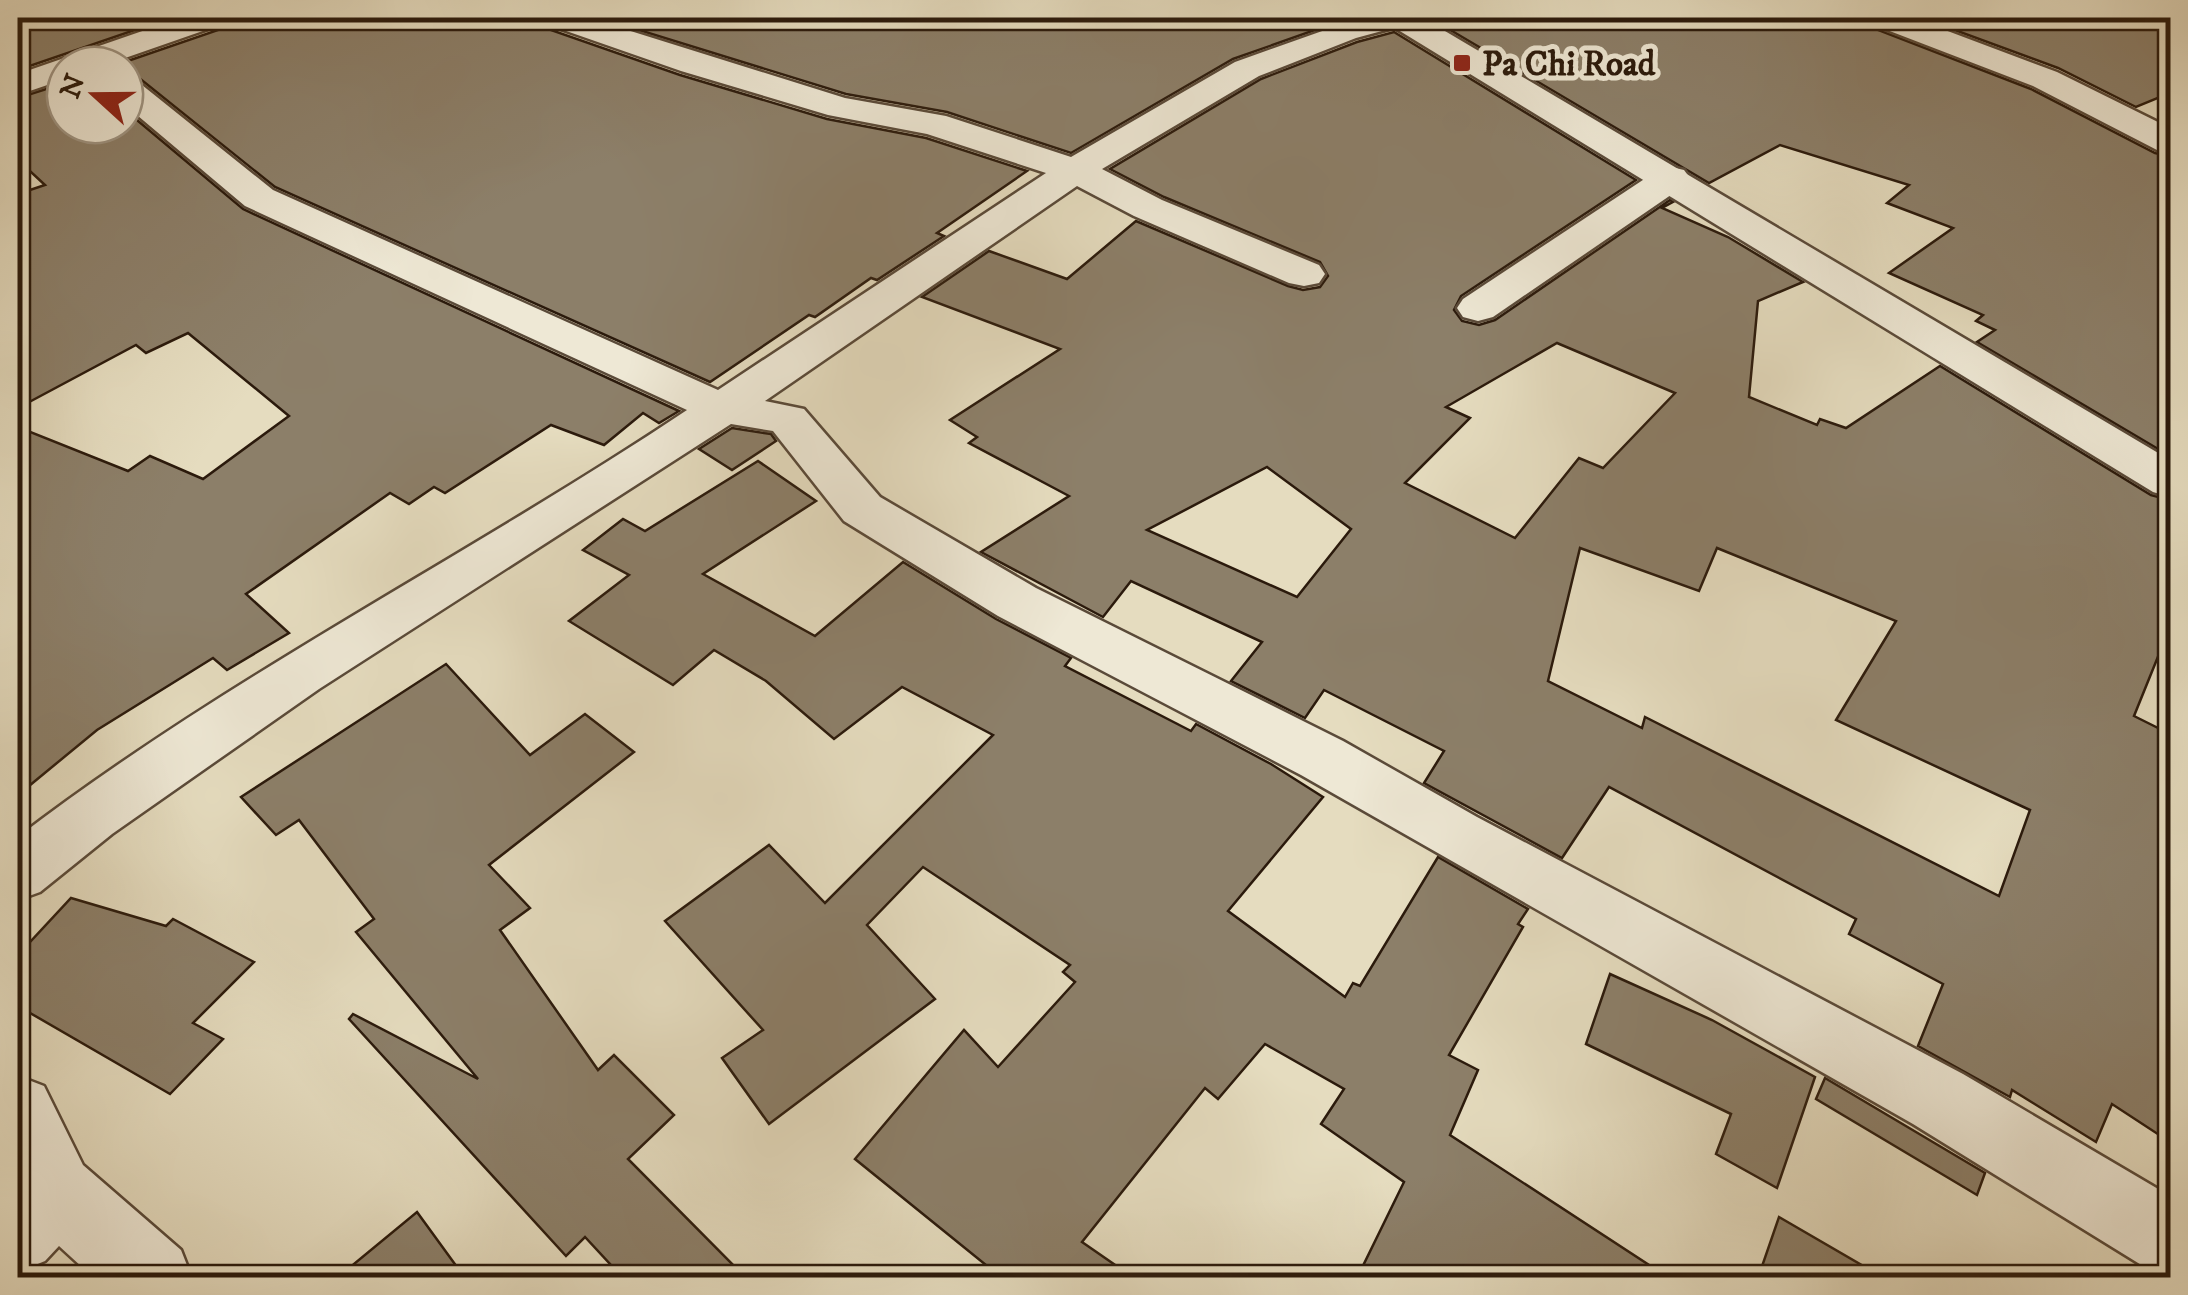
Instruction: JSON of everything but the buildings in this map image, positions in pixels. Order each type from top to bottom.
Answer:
[{"type":"street","points":[[134,45],[209,18]]},
{"type":"street","points":[[560,18],[840,108],[933,124],[1074,170],[1148,208],[1304,274]]},
{"type":"street","points":[[18,873],[90,816],[299,674],[662,449],[1074,170],[1246,70],[1345,31],[1394,18]]},
{"type":"street","points":[[1402,18],[2170,482]]},
{"type":"street","points":[[1885,18],[2044,79],[2170,142]]},
{"type":"street","points":[[18,84],[45,75]]},
{"type":"street","points":[[145,104],[259,198],[720,408],[788,419],[862,509],[1017,602],[1322,758],[1455,835],[1938,1098],[2170,1239]]},
{"type":"street","points":[[1478,308],[1670,178]]},
{"type":"street","points":[[18,1111],[37,1213],[153,1278]]},
{"type":"place","name":"Pa Chi Road","points":[[1462,63]]}]
